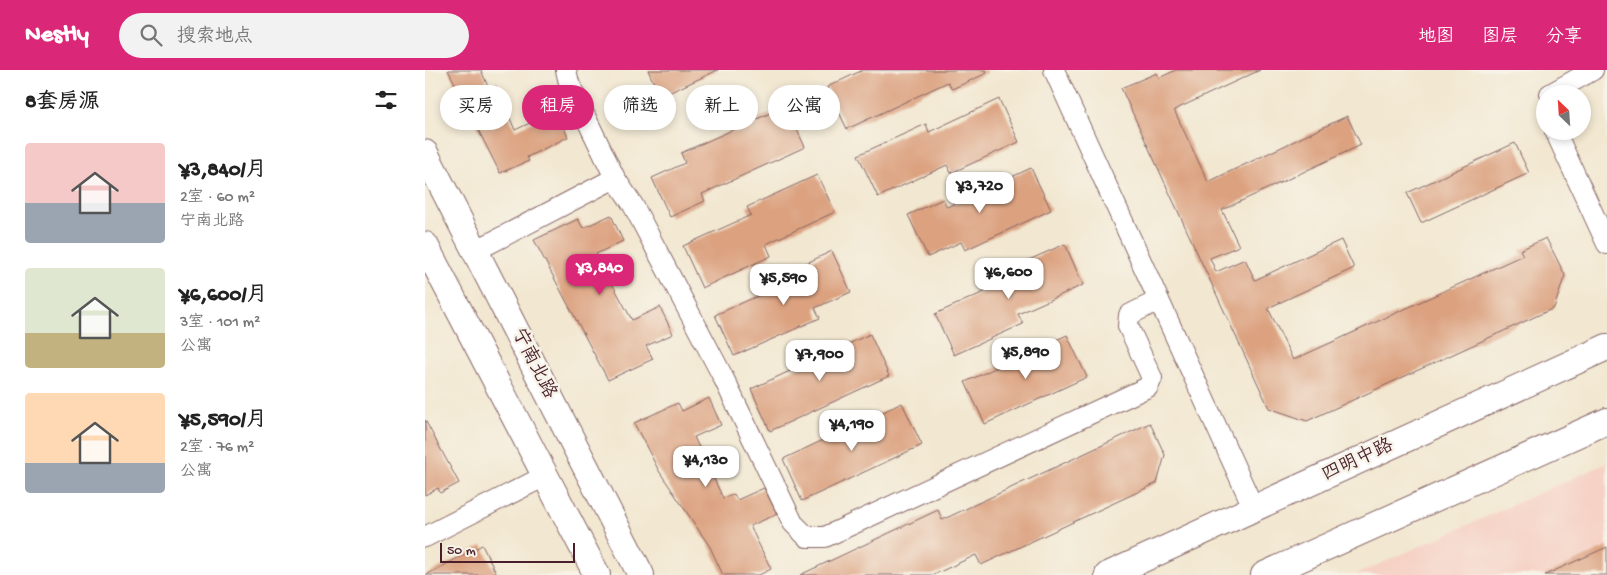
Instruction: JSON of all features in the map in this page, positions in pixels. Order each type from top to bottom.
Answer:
[{"type":"main road","name":"宁南北路","points":[[425,153],[641,575]]},
{"type":"main road","points":[[425,245],[597,575]]},
{"type":"main road","name":"四明中路","points":[[1108,575],[1607,347]]},
{"type":"main road","points":[[1264,575],[1607,421]]},
{"type":"street","points":[[566,70],[569,83],[615,178],[633,205],[722,376],[793,523],[807,537],[825,537],[1148,387],[1152,378],[1127,326],[1129,315],[1159,300]]},
{"type":"street","points":[[1054,70],[1254,509]]},
{"type":"street","points":[[1566,85],[1593,70]]},
{"type":"street","points":[[1559,140],[1607,244]]},
{"type":"street","points":[[475,251],[615,178]]},
{"type":"street","points":[[425,538],[545,476]]},
{"type":"shaded area","points":[[1607,463],[1607,575],[1355,575]]},
{"type":"building","points":[[448,70],[481,70],[487,85],[456,85]]},
{"type":"building","points":[[648,70],[718,70],[676,90],[676,85],[655,85]]},
{"type":"building","points":[[863,70],[986,70],[987,73],[952,89],[948,82],[847,129],[840,114],[840,85],[831,85]]},
{"type":"building","points":[[1176,70],[1260,70],[1174,110],[1208,182],[1347,116],[1361,145],[1222,210],[1239,246],[1210,258],[1216,272],[1245,259],[1255,280],[1341,240],[1354,268],[1268,308],[1293,360],[1523,255],[1520,250],[1546,238],[1565,275],[1554,308],[1307,421],[1269,408],[1121,88],[1157,73],[1159,78]]},
{"type":"building","points":[[999,99],[1019,142],[951,173],[947,165],[878,197],[858,155],[926,124],[929,132]]},
{"type":"building","points":[[768,114],[768,130],[797,130],[805,147],[702,194],[705,201],[670,217],[652,178],[685,163],[681,153],[732,130],[758,130],[758,119]]},
{"type":"building","points":[[512,123],[515,130],[522,127],[522,130],[565,130],[568,137],[527,157],[529,161],[500,173],[478,130],[512,130]]},
{"type":"building","points":[[1515,143],[1529,173],[1421,223],[1407,193]]},
{"type":"building","points":[[1031,168],[1051,210],[965,250],[961,242],[928,257],[908,215],[943,199],[947,207]]},
{"type":"building","points":[[817,175],[835,212],[766,244],[771,256],[702,288],[683,246],[751,215],[747,207]]},
{"type":"building","points":[[611,215],[623,241],[596,254],[632,320],[660,307],[673,334],[646,346],[653,359],[608,380],[534,240],[578,219],[583,228]]},
{"type":"building","points":[[1065,244],[1083,285],[1018,314],[1023,324],[954,355],[935,314],[1002,284],[997,274]]},
{"type":"building","points":[[832,251],[851,292],[815,308],[820,318],[734,356],[715,315],[800,277],[796,268]]},
{"type":"building","points":[[870,334],[889,376],[770,431],[751,389]]},
{"type":"building","points":[[1067,335],[1087,377],[985,424],[965,382]]},
{"type":"building","points":[[709,398],[721,425],[694,437],[723,498],[734,494],[737,500],[764,488],[777,514],[750,526],[771,569],[759,575],[723,575],[710,547],[659,471],[634,423],[678,403],[682,411]]},
{"type":"building","points":[[902,403],[922,445],[802,501],[783,459]]},
{"type":"building","points":[[425,420],[459,483],[440,493],[438,488],[425,495]]},
{"type":"building","points":[[1150,423],[1165,455],[1157,483],[981,565],[976,555],[933,575],[800,575],[938,510],[942,520]]},
{"type":"building","points":[[482,545],[497,575],[426,575]]},
{"type":"building","points":[[1607,547],[1607,575],[1545,575]]}]
